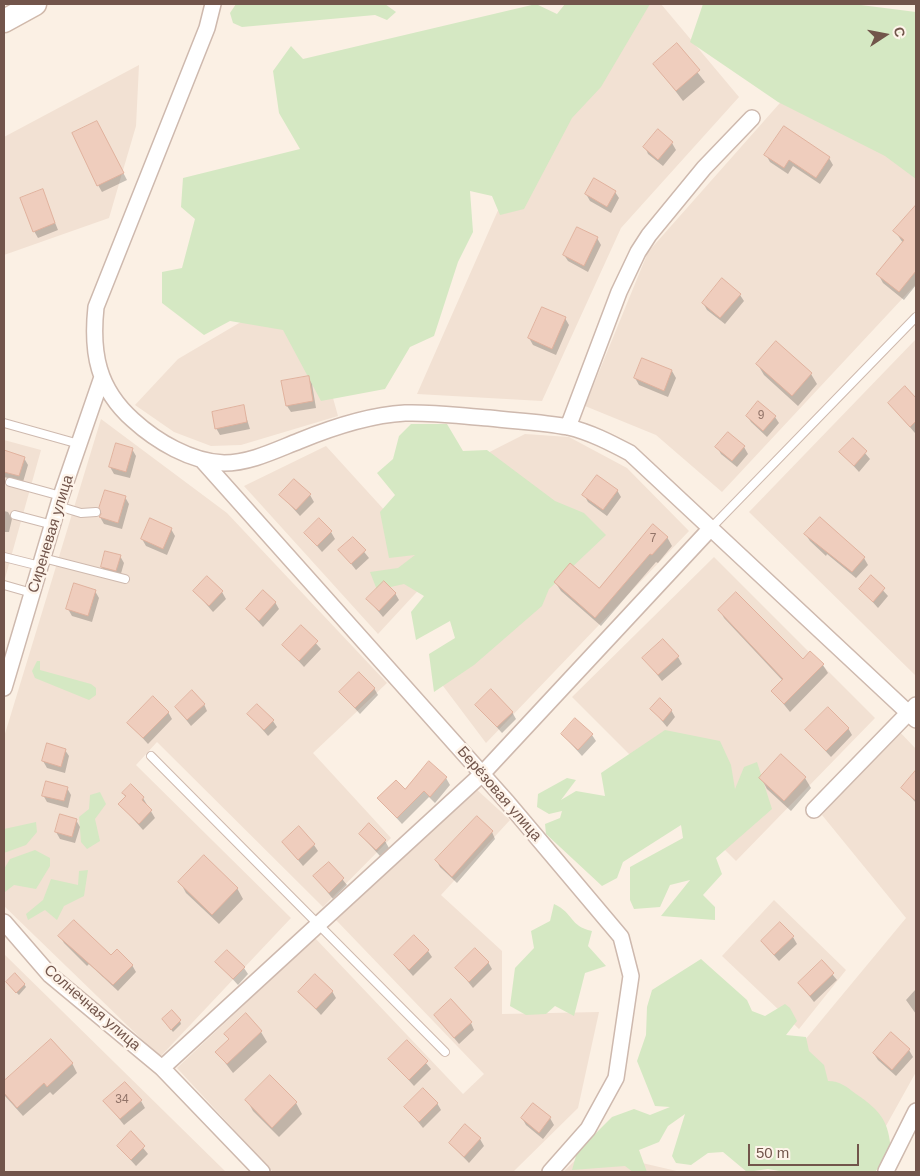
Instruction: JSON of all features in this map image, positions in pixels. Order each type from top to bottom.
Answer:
[{"type":"street","points":[[4,21],[35,4]]},
{"type":"street","points":[[213,4],[208,28],[96,307],[95,346],[101,380],[120,409],[149,435],[202,460],[225,463],[258,457],[343,425],[370,418],[406,413],[445,414],[568,427],[607,441],[630,453],[914,713],[814,810]]},
{"type":"street","points":[[568,427],[619,292],[638,252],[649,235],[704,168],[752,118]]},
{"type":"street","name":"Сиреневая улица","points":[[4,688],[7,668],[52,525],[101,380]]},
{"type":"street","name":"Берёзовая улица","points":[[202,460],[482,774],[621,937],[631,976],[616,1078],[588,1129],[550,1172]]},
{"type":"street","points":[[162,1068],[283,956],[319,926],[482,774],[711,528]]},
{"type":"street","name":"Солнечная улица","points":[[4,922],[50,975],[162,1068],[262,1172]]},
{"type":"street","points":[[886,1171],[916,1112]]},
{"type":"lane","points":[[711,528],[916,317]]},
{"type":"lane","points":[[4,423],[79,444]]},
{"type":"lane","points":[[10,482],[60,501],[81,513],[96,512]]},
{"type":"lane","points":[[15,515],[52,525]]},
{"type":"lane","points":[[4,557],[41,562],[126,579]]},
{"type":"lane","points":[[4,585],[32,593]]},
{"type":"lane","points":[[151,756],[445,1052]]},
{"type":"shaded area","points":[[630,4],[661,4],[739,97],[621,228],[542,401],[417,394],[503,199]]},
{"type":"shaded area","points":[[139,65],[136,126],[109,218],[4,255],[4,137]]},
{"type":"shaded area","points":[[787,95],[916,152],[916,284],[722,492],[656,435],[585,406],[648,252]]},
{"type":"shaded area","points":[[302,286],[338,416],[241,445],[211,446],[174,432],[135,405],[178,359]]},
{"type":"shaded area","points":[[916,339],[916,676],[749,512]]},
{"type":"shaded area","points":[[101,419],[227,513],[387,683],[313,753],[391,838],[323,907],[157,742],[136,765],[291,918],[160,1057],[4,906],[4,737]]},
{"type":"shaded area","points":[[525,434],[569,437],[627,468],[689,531],[486,743],[437,678],[548,547],[460,467]]},
{"type":"shaded area","points":[[4,440],[41,450],[4,582]]},
{"type":"shaded area","points":[[326,446],[438,569],[378,634],[244,486]]},
{"type":"shaded area","points":[[714,557],[875,718],[736,861],[572,697]]},
{"type":"shaded area","points":[[896,728],[916,749],[916,1072],[872,1151],[780,1070],[906,918],[822,815]]},
{"type":"shaded area","points":[[475,788],[510,820],[441,895],[502,951],[502,1014],[599,1012],[578,1108],[513,1172],[273,1172],[177,1068],[315,938],[463,1094],[484,1074],[336,920]]},
{"type":"shaded area","points":[[774,900],[846,970],[799,1029],[722,956]]},
{"type":"shaded area","points":[[4,954],[226,1172],[4,1172]]},
{"type":"shaded area","points":[[586,1150],[681,1172],[563,1172]]},
{"type":"green space","points":[[236,4],[385,4],[396,12],[387,20],[375,15],[242,27],[233,23],[230,13]]},
{"type":"green space","points":[[536,4],[557,14],[565,4],[650,4],[601,87],[572,118],[524,209],[500,215],[492,196],[470,191],[473,232],[458,262],[434,336],[410,347],[385,389],[321,401],[283,330],[230,321],[204,335],[162,303],[162,272],[182,268],[195,219],[181,207],[183,178],[300,149],[279,113],[273,71],[291,46],[303,59]]},
{"type":"green space","points":[[703,4],[853,4],[916,12],[916,179],[885,156],[778,102],[690,42]]},
{"type":"green space","points":[[411,424],[447,424],[463,451],[487,450],[555,501],[584,513],[606,535],[549,589],[542,606],[474,665],[434,692],[429,654],[455,638],[450,621],[416,640],[411,612],[424,596],[404,584],[377,590],[370,572],[398,568],[415,555],[389,558],[380,512],[395,495],[377,473],[393,459],[399,436]]},
{"type":"green space","points":[[37,661],[40,661],[40,670],[91,684],[96,688],[96,695],[89,700],[35,678],[32,671]]},
{"type":"green space","points":[[665,730],[720,741],[731,765],[735,789],[744,767],[757,762],[772,809],[716,858],[722,874],[703,895],[715,907],[715,920],[661,916],[690,880],[670,885],[660,907],[634,909],[630,900],[630,867],[683,838],[681,825],[623,862],[617,878],[602,886],[546,834],[545,824],[560,818],[562,811],[549,814],[537,807],[538,794],[567,778],[576,780],[561,800],[576,791],[605,796],[601,773]]},
{"type":"green space","points":[[100,792],[106,804],[95,819],[100,841],[87,849],[81,842],[79,817],[89,809],[90,795]]},
{"type":"green space","points":[[36,822],[37,832],[26,845],[4,853],[4,829]]},
{"type":"green space","points":[[35,850],[50,858],[50,866],[36,889],[14,885],[5,892],[4,869],[10,859]]},
{"type":"green space","points":[[88,870],[84,896],[64,906],[57,920],[45,910],[28,920],[26,914],[43,900],[51,879],[78,885],[79,871]]},
{"type":"green space","points":[[554,904],[565,911],[579,926],[592,931],[588,946],[606,966],[585,973],[574,1016],[555,1006],[546,1014],[526,1015],[510,1006],[515,968],[534,948],[531,931],[550,921]]},
{"type":"green space","points":[[701,959],[747,1000],[752,1011],[765,1016],[785,1004],[790,1008],[797,1021],[786,1035],[806,1037],[809,1051],[824,1065],[828,1081],[840,1083],[865,1100],[878,1112],[886,1125],[891,1152],[875,1172],[785,1172],[768,1169],[747,1172],[723,1152],[708,1153],[691,1165],[676,1163],[672,1156],[685,1114],[668,1126],[659,1142],[639,1150],[647,1172],[633,1172],[625,1166],[572,1170],[577,1152],[612,1117],[634,1109],[650,1115],[670,1107],[655,1106],[637,1061],[646,1035],[647,1007],[652,990]]},
{"type":"building","points":[[677,43],[700,70],[676,91],[653,64]]},
{"type":"building","points":[[97,121],[124,173],[97,186],[72,133]]},
{"type":"building","points":[[784,126],[830,157],[816,178],[789,160],[784,168],[764,155]]},
{"type":"building","points":[[658,129],[673,142],[658,160],[643,147]]},
{"type":"building","points":[[594,178],[616,191],[607,207],[585,194]]},
{"type":"building","points":[[43,189],[55,223],[33,232],[20,198]]},
{"type":"building","points":[[916,205],[916,271],[899,292],[876,274],[904,240],[893,231]]},
{"type":"building","points":[[577,227],[598,237],[584,266],[563,255]]},
{"type":"building","points":[[722,278],[741,294],[720,318],[702,303]]},
{"type":"building","points":[[542,307],[566,317],[552,349],[528,338]]},
{"type":"building","points":[[776,341],[812,373],[792,396],[756,364]]},
{"type":"building","points":[[642,358],[672,370],[664,391],[634,378]]},
{"type":"building","points":[[309,376],[313,401],[286,406],[281,381]]},
{"type":"building","points":[[905,386],[916,398],[916,421],[910,427],[888,403]]},
{"type":"building","points":[[758,401],[776,416],[763,431],[746,416]]},
{"type":"building","points":[[244,405],[247,422],[215,429],[212,412]]},
{"type":"building","points":[[728,432],[745,446],[732,461],[715,447]]},
{"type":"building","points":[[853,438],[867,451],[854,466],[839,452]]},
{"type":"building","points":[[116,443],[133,448],[126,472],[109,467]]},
{"type":"building","points":[[4,450],[25,457],[19,476],[4,472]]},
{"type":"building","points":[[597,475],[618,490],[603,510],[582,495]]},
{"type":"building","points":[[294,479],[311,494],[296,510],[279,495]]},
{"type":"building","points":[[105,490],[126,496],[118,523],[99,517],[101,514],[99,508]]},
{"type":"building","points":[[820,517],[865,557],[852,572],[804,534]]},
{"type":"building","points":[[150,518],[172,528],[163,549],[141,539]]},
{"type":"building","points":[[319,518],[332,531],[317,546],[304,533]]},
{"type":"building","points":[[653,524],[668,537],[652,555],[650,554],[595,618],[554,582],[570,563],[599,588]]},
{"type":"building","points":[[353,537],[366,550],[351,564],[338,550]]},
{"type":"building","points":[[105,551],[121,555],[116,571],[101,567]]},
{"type":"building","points":[[871,575],[885,588],[873,602],[859,589]]},
{"type":"building","points":[[207,576],[223,591],[209,606],[193,591]]},
{"type":"building","points":[[384,581],[396,593],[379,611],[366,599]]},
{"type":"building","points":[[74,583],[96,590],[88,616],[66,609]]},
{"type":"building","points":[[263,590],[276,602],[259,621],[246,609]]},
{"type":"building","points":[[736,592],[803,659],[810,651],[824,664],[784,704],[771,691],[783,679],[718,610]]},
{"type":"building","points":[[301,625],[318,641],[299,661],[282,645]]},
{"type":"building","points":[[663,639],[679,656],[658,675],[642,658]]},
{"type":"building","points":[[359,672],[375,688],[355,708],[339,692]]},
{"type":"building","points":[[491,689],[513,712],[497,727],[475,705]]},
{"type":"building","points":[[192,690],[205,704],[187,720],[175,707]]},
{"type":"building","points":[[153,696],[169,712],[143,738],[127,723]]},
{"type":"building","points":[[660,698],[672,710],[663,721],[650,709]]},
{"type":"building","points":[[257,704],[274,720],[264,730],[247,714]]},
{"type":"building","points":[[828,707],[849,728],[826,751],[805,730]]},
{"type":"building","points":[[575,718],[593,734],[578,750],[561,734]]},
{"type":"building","points":[[47,743],[66,749],[61,767],[42,761]]},
{"type":"building","points":[[781,754],[806,777],[784,801],[759,778]]},
{"type":"building","points":[[429,761],[447,777],[430,797],[424,791],[397,818],[377,798],[396,780],[405,789]]},
{"type":"building","points":[[916,770],[916,801],[901,788]]},
{"type":"building","points":[[46,781],[68,787],[64,801],[42,796]]},
{"type":"building","points":[[131,784],[144,797],[142,800],[152,810],[139,824],[118,804],[126,796],[122,793]]},
{"type":"building","points":[[60,814],[77,819],[72,837],[55,832]]},
{"type":"building","points":[[477,816],[493,831],[452,877],[435,860]]},
{"type":"building","points":[[369,823],[386,840],[376,850],[359,834]]},
{"type":"building","points":[[299,826],[315,844],[298,860],[282,842]]},
{"type":"building","points":[[204,855],[238,888],[212,915],[178,882]]},
{"type":"building","points":[[329,862],[344,878],[329,893],[313,876]]},
{"type":"building","points":[[74,920],[111,955],[117,949],[133,965],[113,985],[58,936]]},
{"type":"building","points":[[780,922],[794,936],[774,955],[761,941]]},
{"type":"building","points":[[414,935],[429,950],[409,970],[394,955]]},
{"type":"building","points":[[475,948],[489,962],[469,982],[455,968]]},
{"type":"building","points":[[227,950],[245,967],[233,979],[215,962]]},
{"type":"building","points":[[822,960],[834,973],[810,996],[798,983]]},
{"type":"building","points":[[15,973],[25,984],[16,993],[6,982]]},
{"type":"building","points":[[315,974],[333,991],[316,1009],[298,992]]},
{"type":"building","points":[[451,999],[472,1022],[454,1038],[434,1015]]},
{"type":"building","points":[[172,1010],[181,1020],[171,1030],[162,1019]]},
{"type":"building","points":[[246,1013],[262,1031],[227,1064],[215,1052],[229,1039],[224,1034]]},
{"type":"building","points":[[891,1032],[910,1049],[892,1070],[873,1053]]},
{"type":"building","points":[[51,1039],[73,1063],[47,1087],[44,1083],[17,1108],[4,1093],[4,1081]]},
{"type":"building","points":[[407,1040],[428,1061],[409,1080],[388,1059]]},
{"type":"building","points":[[270,1075],[297,1102],[272,1128],[245,1100]]},
{"type":"building","points":[[125,1082],[142,1100],[120,1119],[103,1101]]},
{"type":"building","points":[[423,1088],[438,1103],[419,1122],[404,1107]]},
{"type":"building","points":[[533,1103],[551,1117],[539,1133],[521,1118]]},
{"type":"building","points":[[465,1124],[481,1138],[464,1157],[449,1143]]},
{"type":"building","points":[[131,1131],[145,1146],[131,1160],[117,1146]]}]
